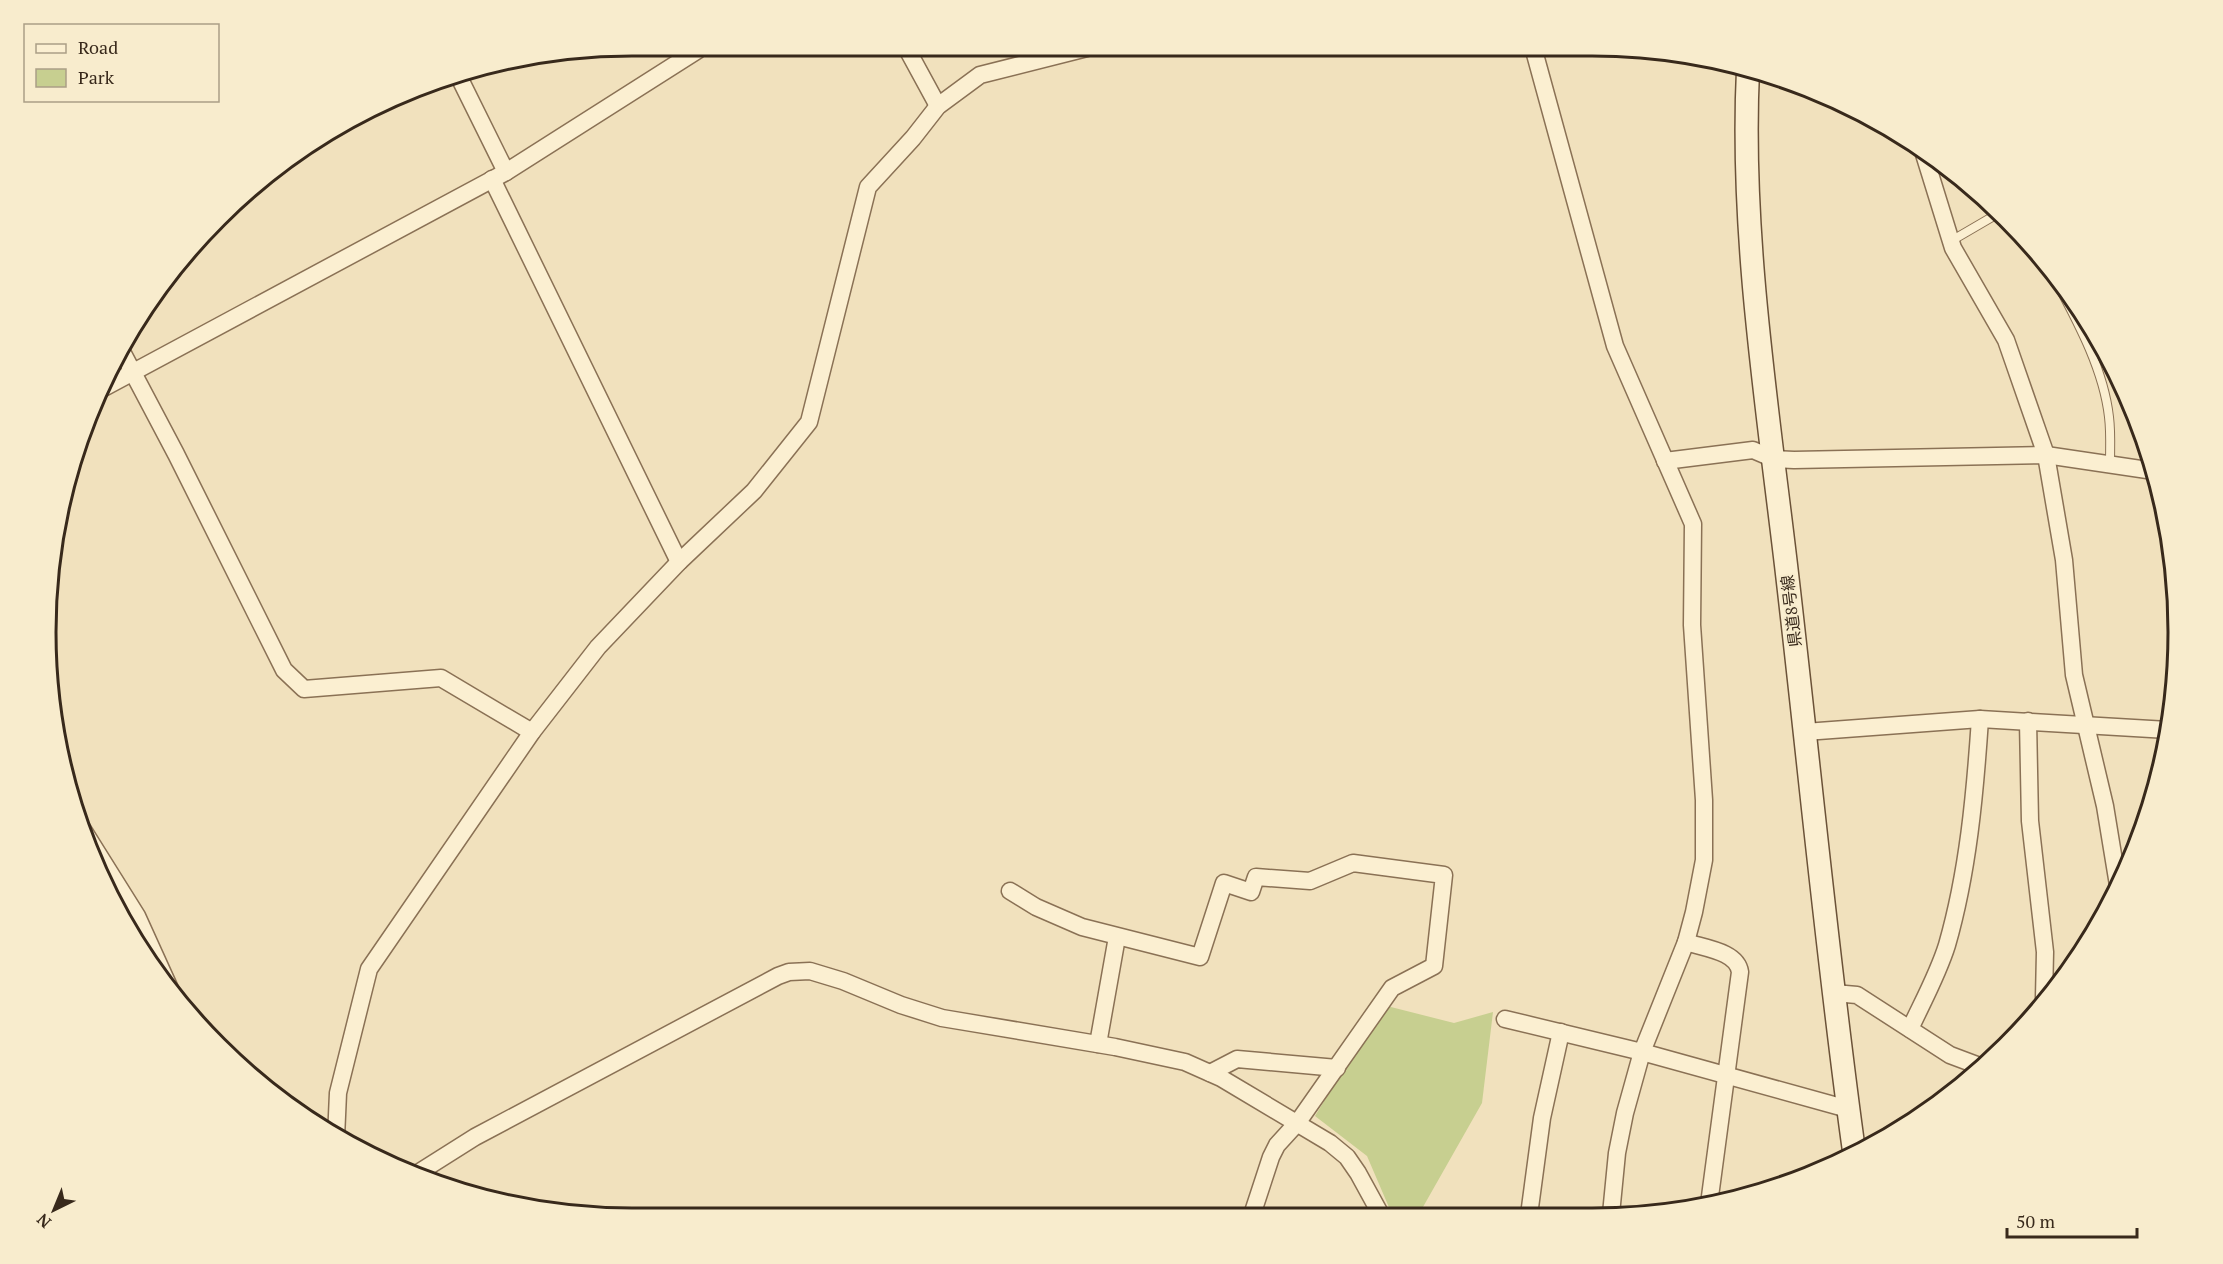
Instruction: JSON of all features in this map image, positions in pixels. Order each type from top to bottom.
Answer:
[{"type":"main road","name":"県道8号線","points":[[1748,77],[1746,150],[1758,317],[1853,1145]]},
{"type":"street","points":[[112,384],[499,175],[688,56]]},
{"type":"street","points":[[911,56],[938,106]]},
{"type":"street","points":[[337,1126],[338,1093],[369,969],[532,732],[598,647],[679,562],[754,491],[809,422],[868,187],[914,138],[938,106],[980,75],[1055,56]]},
{"type":"street","points":[[1535,56],[1615,346],[1693,524],[1692,625],[1704,800],[1704,860],[1686,942],[1642,1052],[1620,1134],[1612,1207]]},
{"type":"street","points":[[461,82],[499,175],[679,562]]},
{"type":"street","points":[[1927,164],[1951,242],[2006,340],[2046,455],[2064,560],[2074,675],[2105,806],[2116,871]]},
{"type":"street","points":[[125,358],[284,670],[304,689],[441,678],[532,732]]},
{"type":"street","points":[[1665,461],[1753,450],[1774,459],[1794,460],[2046,455],[2144,469]]},
{"type":"street","points":[[1805,732],[1980,719],[2159,729]]},
{"type":"street","points":[[1910,1029],[1946,947],[1953,920],[1974,799],[1980,719]]},
{"type":"street","points":[[2028,721],[2030,821],[2045,952],[2044,988]]},
{"type":"street","points":[[103,862],[137,916],[154,953]]},
{"type":"street","points":[[1010,891],[1062,920],[1117,937],[1200,957],[1224,883],[1251,892],[1256,876],[1310,880],[1353,863],[1444,875],[1434,966],[1392,988],[1298,1122],[1273,1151],[1254,1208]]},
{"type":"street","points":[[1098,1044],[1117,937]]},
{"type":"street","points":[[1686,942],[1730,957],[1739,966],[1740,979],[1710,1195]]},
{"type":"street","points":[[424,1170],[475,1137],[778,975],[810,971],[942,1018],[1098,1044],[1185,1062],[1210,1073],[1298,1122],[1330,1143],[1347,1157],[1376,1208]]},
{"type":"street","points":[[1834,993],[1857,995],[1950,1055],[1973,1064]]},
{"type":"street","points":[[1505,1018],[1642,1052],[1848,1109]]},
{"type":"street","points":[[1529,1208],[1542,1118],[1562,1032]]},
{"type":"street","points":[[1210,1073],[1237,1059],[1337,1068]]},
{"type":"lane","points":[[1951,242],[1992,217]]},
{"type":"lane","points":[[2071,314],[2095,363],[2105,394],[2109,418],[2110,464]]},
{"type":"green space","points":[[1383,1005],[1454,1023],[1493,1012],[1482,1103],[1422,1208],[1389,1208],[1367,1156],[1315,1116]]}]
